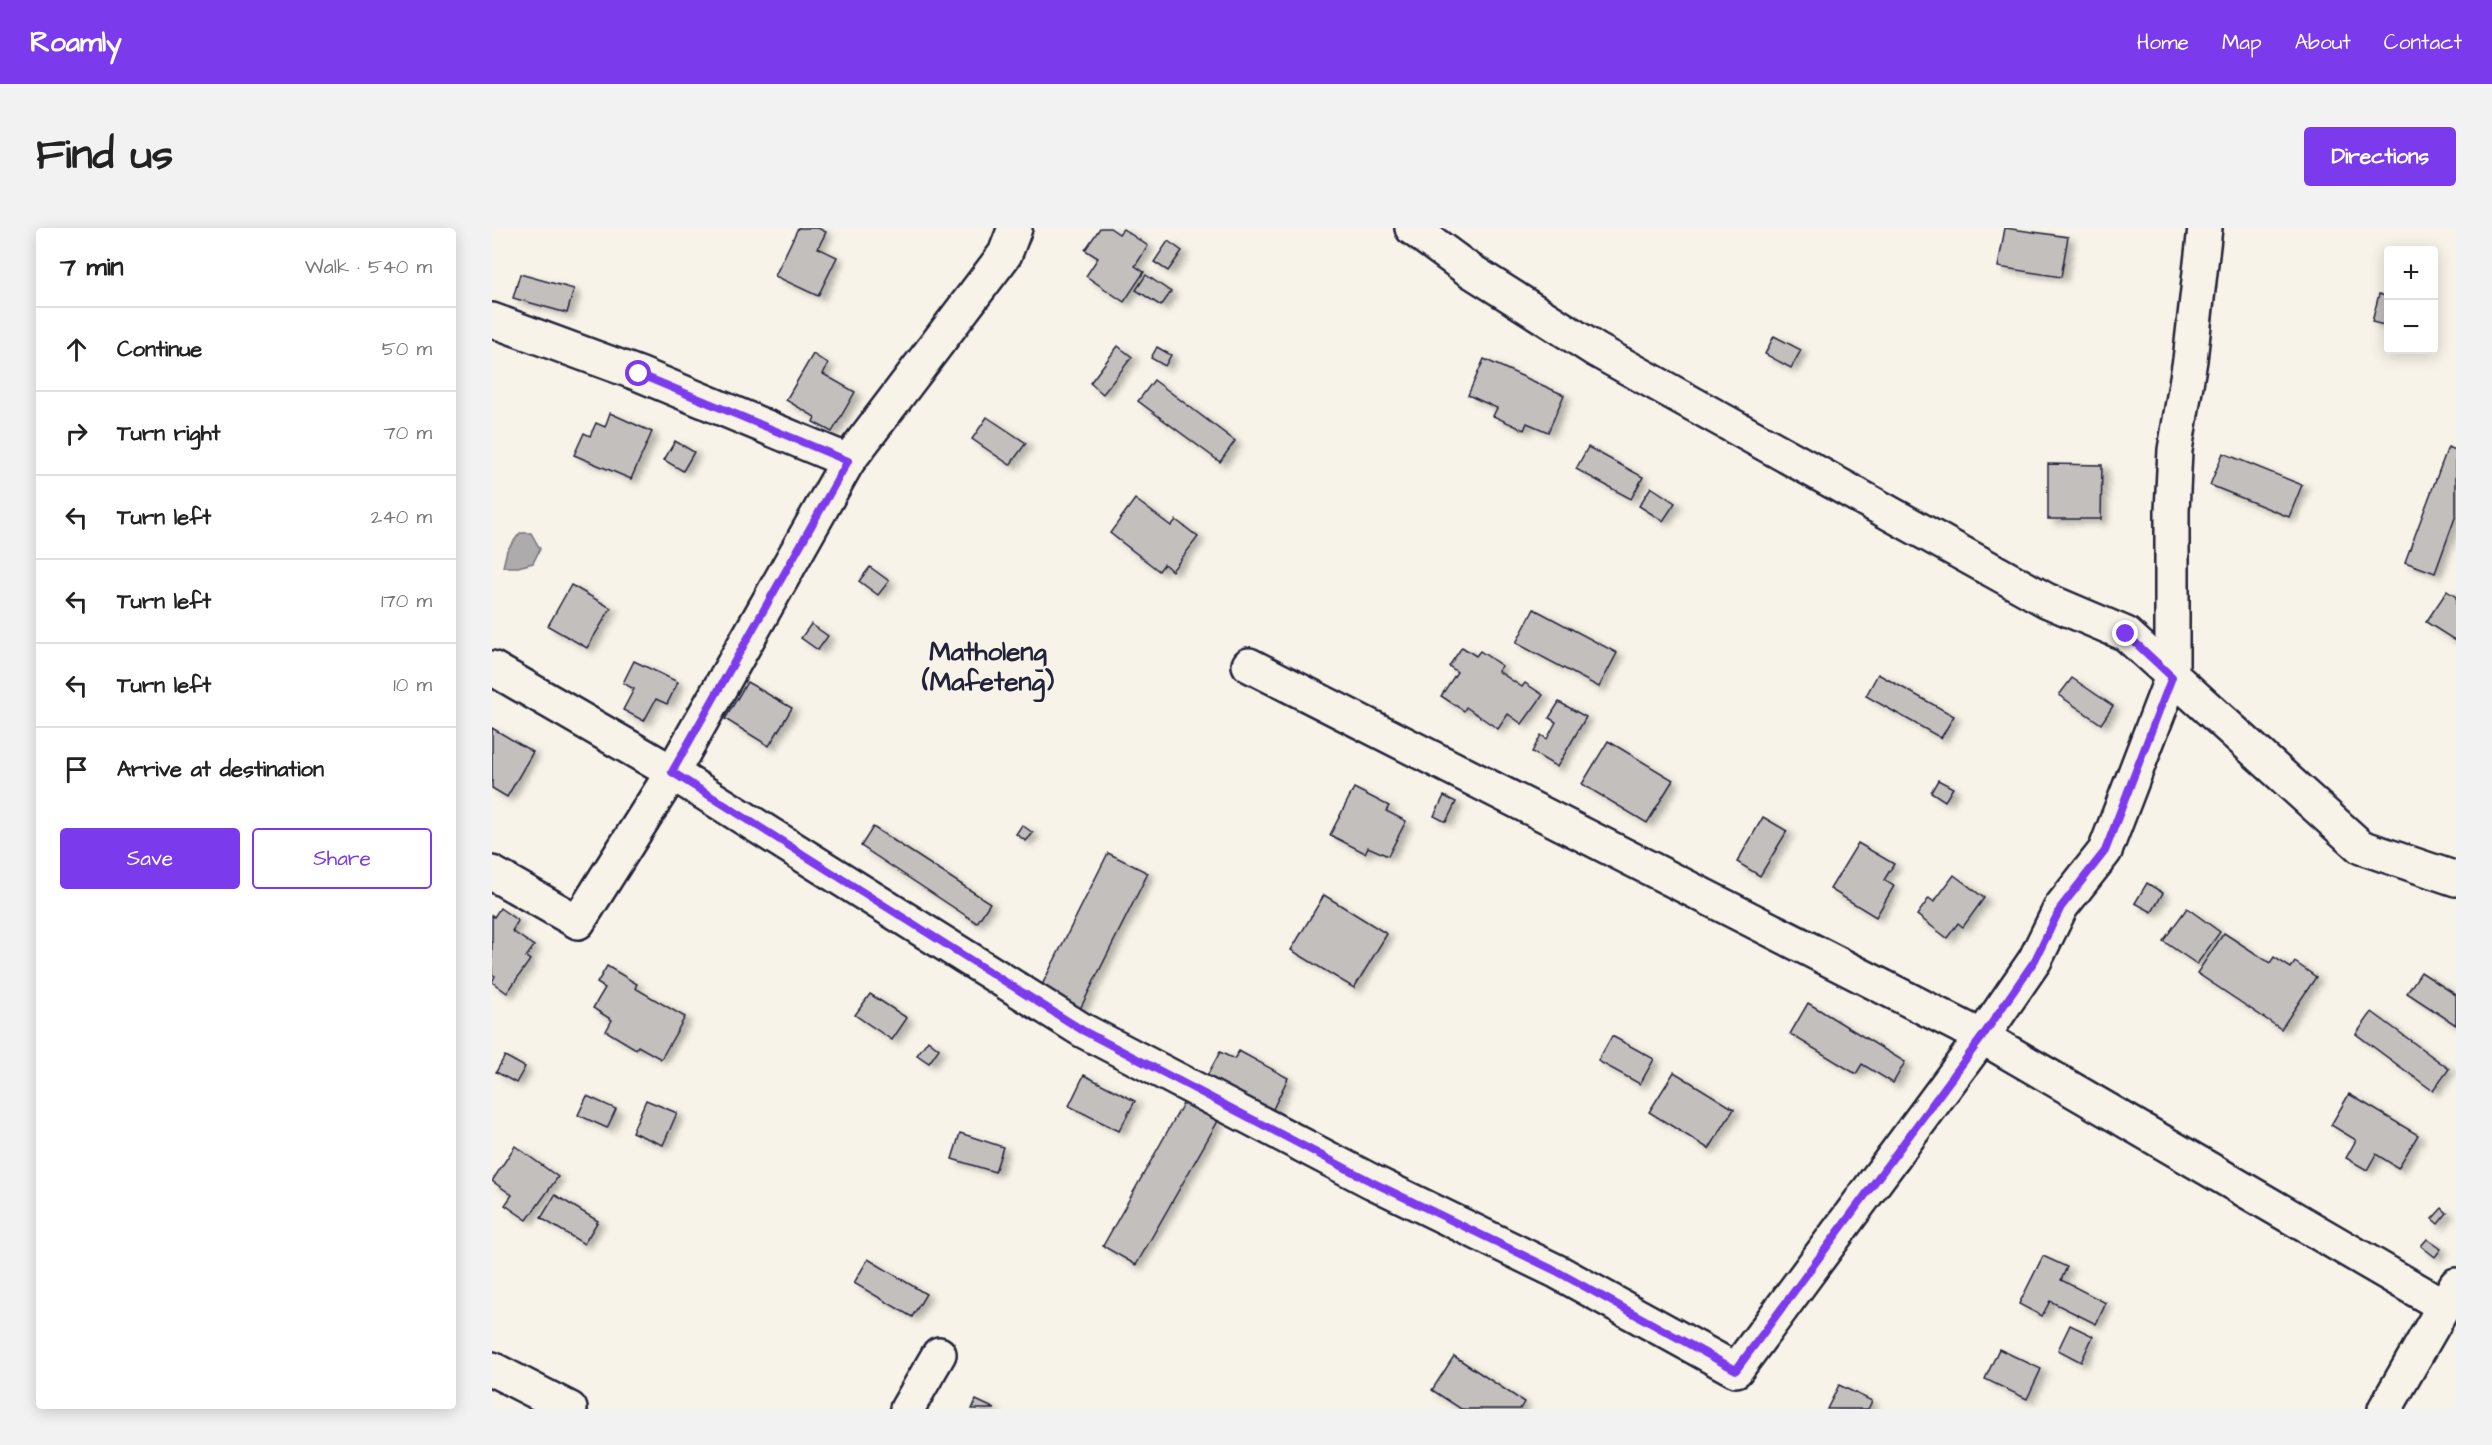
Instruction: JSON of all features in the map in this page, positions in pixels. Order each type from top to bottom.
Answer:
[{"type":"street","points":[[492,873],[578,922],[672,772],[848,461],[1005,254],[1015,228]]},
{"type":"street","points":[[1412,228],[1447,240],[1596,350],[2046,600],[2126,634],[2361,846],[2456,879]]},
{"type":"street","points":[[492,668],[672,772],[1082,1030],[1372,1182],[1558,1272],[1736,1370],[1982,1037],[2035,960],[2061,907],[2105,851],[2172,677],[2172,512],[2175,450],[2190,360],[2205,228]]},
{"type":"street","points":[[492,320],[639,374],[848,461]]},
{"type":"street","points":[[1249,664],[1982,1037],[2450,1296],[2385,1409]]},
{"type":"street","points":[[907,1409],[939,1354]]},
{"type":"street","points":[[492,1369],[570,1409]]},
{"type":"shaded area","points":[[520,533],[531,533],[540,549],[533,563],[518,567],[503,567],[507,550]]},
{"type":"building","points":[[798,228],[818,228],[826,232],[818,248],[837,257],[818,296],[775,276]]},
{"type":"building","points":[[1100,228],[1110,228],[1119,234],[1123,229],[1148,246],[1135,266],[1144,272],[1124,302],[1086,276],[1098,258],[1085,250]]},
{"type":"building","points":[[2005,228],[2068,237],[2061,277],[1998,267]]},
{"type":"building","points":[[1168,241],[1182,251],[1168,271],[1154,262]]},
{"type":"building","points":[[520,274],[574,289],[567,313],[513,298]]},
{"type":"building","points":[[1146,275],[1171,292],[1161,306],[1136,290]]},
{"type":"building","points":[[2379,294],[2384,296],[2384,325],[2372,322]]},
{"type":"building","points":[[1774,336],[1801,350],[1791,368],[1765,354]]},
{"type":"building","points":[[1118,346],[1132,357],[1103,394],[1090,383]]},
{"type":"building","points":[[1157,347],[1171,355],[1165,366],[1151,358]]},
{"type":"building","points":[[813,354],[828,364],[823,374],[855,392],[832,432],[813,422],[815,417],[786,400]]},
{"type":"building","points":[[1484,359],[1564,395],[1548,432],[1527,423],[1524,430],[1493,416],[1497,408],[1468,395]]},
{"type":"building","points":[[1154,380],[1235,441],[1220,462],[1138,401]]},
{"type":"building","points":[[610,413],[652,432],[631,479],[574,455],[584,433],[590,436],[596,423],[605,427]]},
{"type":"building","points":[[987,417],[1026,443],[1010,465],[972,439]]},
{"type":"building","points":[[675,441],[694,452],[683,471],[664,460]]},
{"type":"building","points":[[1588,447],[1643,477],[1631,499],[1576,469]]},
{"type":"building","points":[[2448,447],[2456,450],[2456,515],[2435,573],[2405,562]]},
{"type":"building","points":[[2223,453],[2302,485],[2289,517],[2210,485]]},
{"type":"building","points":[[2048,464],[2102,465],[2101,519],[2048,519]]},
{"type":"building","points":[[1651,487],[1675,503],[1663,521],[1639,506]]},
{"type":"building","points":[[1135,499],[1171,526],[1176,520],[1198,537],[1172,571],[1164,564],[1159,571],[1110,533]]},
{"type":"building","points":[[870,567],[889,581],[878,595],[859,581]]},
{"type":"building","points":[[571,585],[611,608],[587,648],[548,626]]},
{"type":"building","points":[[2447,591],[2456,597],[2456,641],[2426,622]]},
{"type":"building","points":[[1534,609],[1617,653],[1599,687],[1516,643]]},
{"type":"building","points":[[811,624],[828,636],[818,650],[801,638]]},
{"type":"building","points":[[1462,647],[1476,656],[1480,651],[1502,666],[1498,671],[1522,687],[1525,683],[1543,695],[1522,724],[1508,714],[1498,729],[1466,707],[1464,711],[1441,696],[1457,672],[1449,666]]},
{"type":"building","points":[[634,661],[678,682],[667,704],[656,699],[644,721],[623,710],[634,689],[623,683]]},
{"type":"building","points":[[1878,674],[1954,716],[1941,738],[1866,696]]},
{"type":"building","points":[[2072,678],[2113,706],[2101,724],[2059,695]]},
{"type":"building","points":[[747,682],[792,708],[769,746],[725,719]]},
{"type":"building","points":[[1559,702],[1586,717],[1557,767],[1532,752],[1541,735],[1547,739],[1556,722],[1549,718]]},
{"type":"building","points":[[492,728],[533,752],[507,797],[492,788]]},
{"type":"building","points":[[1608,741],[1673,780],[1647,823],[1582,784]]},
{"type":"building","points":[[1938,780],[1953,788],[1945,801],[1931,792]]},
{"type":"building","points":[[1354,788],[1389,806],[1386,811],[1406,821],[1388,856],[1368,847],[1365,853],[1330,835]]},
{"type":"building","points":[[1444,796],[1456,802],[1446,822],[1434,816]]},
{"type":"building","points":[[1763,817],[1787,831],[1760,876],[1737,862]]},
{"type":"building","points":[[1022,825],[1033,833],[1026,841],[1016,834]]},
{"type":"building","points":[[873,827],[990,903],[977,923],[861,846]]},
{"type":"building","points":[[1858,843],[1894,864],[1884,880],[1894,886],[1876,917],[1830,889]]},
{"type":"building","points":[[1108,853],[1148,873],[1080,1009],[1040,989]]},
{"type":"building","points":[[1954,875],[1984,898],[1963,927],[1958,923],[1947,938],[1917,915],[1929,898],[1934,902]]},
{"type":"building","points":[[2147,883],[2163,893],[2152,912],[2135,903]]},
{"type":"building","points":[[1324,895],[1387,934],[1354,988],[1291,950]]},
{"type":"building","points":[[500,908],[518,921],[512,931],[534,946],[526,957],[530,960],[507,993],[492,982],[495,976],[492,974],[492,915],[494,917]]},
{"type":"building","points":[[2187,908],[2220,932],[2197,964],[2163,941]]},
{"type":"building","points":[[2224,933],[2270,963],[2274,957],[2291,968],[2295,962],[2316,977],[2281,1029],[2197,973]]},
{"type":"building","points":[[607,966],[637,984],[635,988],[685,1017],[661,1059],[638,1046],[636,1049],[606,1031],[612,1020],[593,1008],[605,988],[597,983]]},
{"type":"building","points":[[2421,972],[2456,995],[2456,1025],[2407,993]]},
{"type":"building","points":[[870,994],[907,1018],[892,1040],[855,1015]]},
{"type":"building","points":[[1808,1003],[1905,1062],[1893,1083],[1862,1064],[1856,1074],[1790,1034]]},
{"type":"building","points":[[2372,1012],[2449,1069],[2433,1091],[2356,1034]]},
{"type":"building","points":[[1612,1036],[1654,1059],[1640,1084],[1598,1061]]},
{"type":"building","points":[[928,1040],[939,1049],[929,1063],[917,1055]]},
{"type":"building","points":[[1239,1051],[1288,1078],[1272,1111],[1207,1076],[1220,1052],[1234,1059]]},
{"type":"building","points":[[505,1056],[525,1067],[516,1083],[496,1072]]},
{"type":"building","points":[[1674,1072],[1734,1109],[1709,1149],[1649,1112]]},
{"type":"building","points":[[1084,1075],[1135,1101],[1119,1131],[1069,1106]]},
{"type":"building","points":[[2349,1094],[2418,1135],[2398,1168],[2376,1154],[2367,1170],[2346,1158],[2356,1140],[2331,1125]]},
{"type":"building","points":[[587,1096],[616,1109],[607,1128],[578,1115]]},
{"type":"building","points":[[646,1100],[677,1113],[663,1145],[632,1132]]},
{"type":"building","points":[[1184,1102],[1218,1121],[1136,1265],[1103,1246]]},
{"type":"building","points":[[960,1133],[1003,1147],[995,1172],[952,1159]]},
{"type":"building","points":[[515,1146],[558,1177],[527,1220],[505,1205],[512,1195],[492,1181]]},
{"type":"building","points":[[555,1195],[598,1221],[584,1244],[541,1218]]},
{"type":"building","points":[[2442,1208],[2447,1213],[2438,1224],[2432,1219]]},
{"type":"building","points":[[2427,1239],[2441,1249],[2435,1257],[2421,1246]]},
{"type":"building","points":[[2043,1256],[2067,1267],[2061,1280],[2106,1303],[2096,1324],[2050,1301],[2042,1316],[2019,1304]]},
{"type":"building","points":[[868,1259],[926,1294],[912,1317],[854,1283]]},
{"type":"building","points":[[2070,1325],[2093,1336],[2081,1362],[2058,1350]]},
{"type":"building","points":[[1999,1349],[2041,1369],[2027,1399],[1985,1379]]},
{"type":"building","points":[[1454,1356],[1524,1402],[1520,1409],[1461,1409],[1432,1390]]},
{"type":"building","points":[[1839,1385],[1872,1401],[1868,1409],[1827,1409]]},
{"type":"building","points":[[976,1400],[995,1409],[972,1409]]},
{"type":"district","name":"Matholeng (Mafeteng)","points":[[988,666]]},
{"type":"route","points":[[639,374],[848,461],[672,772],[1082,1030],[1372,1182],[1558,1272],[1736,1370],[1982,1037],[2035,960],[2061,907],[2105,851],[2172,677],[2126,634]]}]
